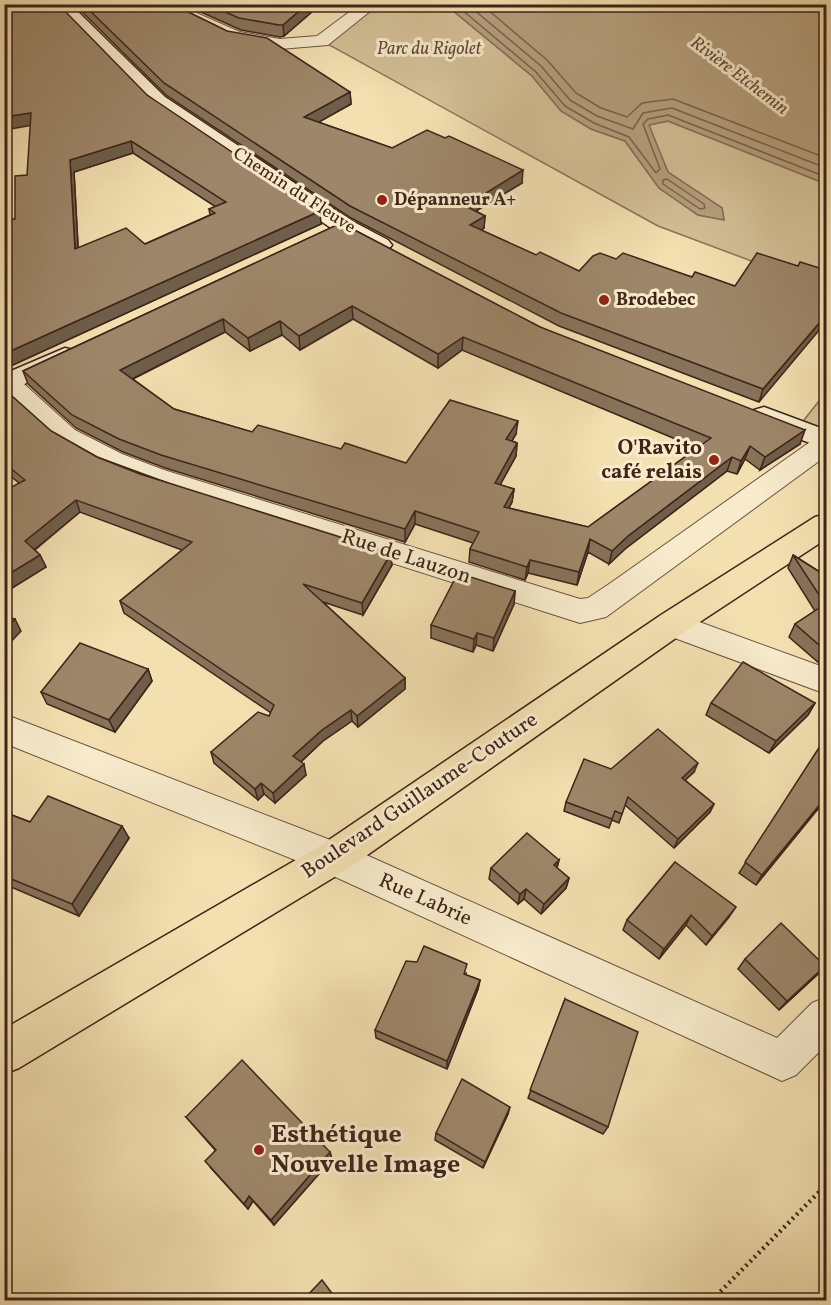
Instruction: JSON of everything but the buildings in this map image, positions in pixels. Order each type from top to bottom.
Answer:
[{"type":"main road","name":"Boulevard Guillaume-Couture","points":[[4,1053],[333,858],[672,624],[826,525]]},
{"type":"street","name":"Chemin du Fleuve","points":[[60,4],[158,101],[331,230],[404,258]]},
{"type":"street","points":[[160,4],[236,37],[280,44],[322,41],[371,4]]},
{"type":"street","points":[[5,383],[83,348]]},
{"type":"street","name":"Rue de Lauzon","points":[[5,383],[66,436],[112,461],[177,484],[561,607],[580,611],[595,609],[623,590],[826,442]]},
{"type":"street","points":[[743,408],[826,442]]},
{"type":"street","points":[[672,624],[826,681]]},
{"type":"street","name":"Rue Labrie","points":[[4,728],[333,858],[782,1061],[826,1017]]},
{"type":"path","points":[[712,1300],[826,1185]]},
{"type":"green space","name":"Parc du Rigolet","points":[[371,5],[446,5],[532,76],[561,111],[591,129],[625,141],[659,188],[698,215],[724,219],[722,208],[668,172],[648,125],[668,121],[826,184],[826,289],[658,226],[322,41]]},
{"type":"green space","points":[[826,392],[826,440],[797,429]]},
{"type":"water","name":"Rivière Etchemin","points":[[446,5],[825,5],[826,184],[668,121],[649,125],[668,172],[722,208],[724,220],[698,215],[659,188],[625,141],[591,129],[561,111],[532,76]]},
{"type":"place","name":"Dépanneur A+","points":[[382,200]]},
{"type":"place","name":"Brodebec","points":[[604,300]]},
{"type":"place","name":"O'Ravito café relais","points":[[714,460]]},
{"type":"place","name":"Esthétique Nouvelle Image","points":[[259,1150]]}]
